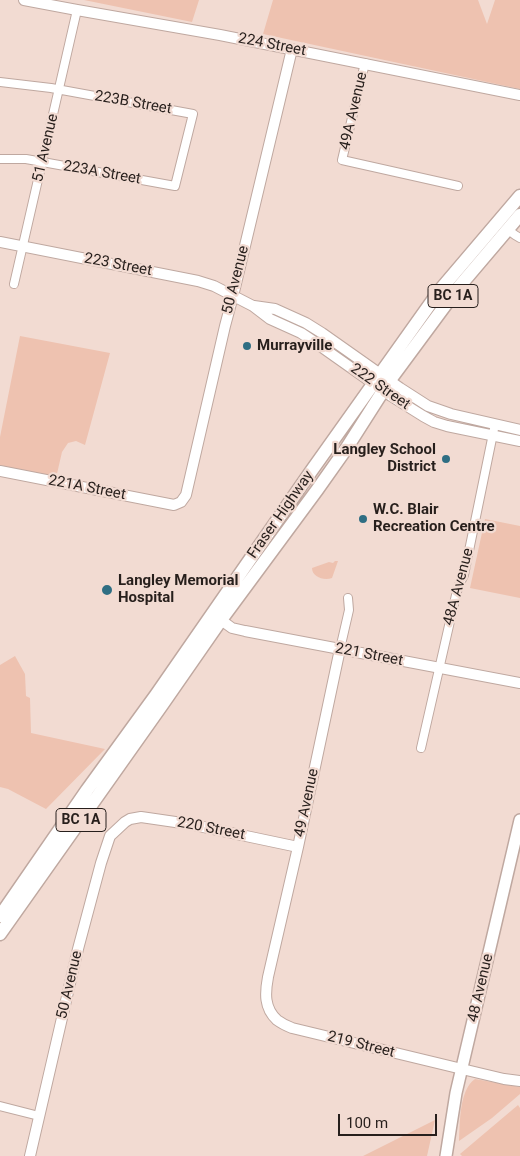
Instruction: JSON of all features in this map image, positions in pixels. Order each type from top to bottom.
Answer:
[{"type":"main road","name":"Fraser Highway","points":[[0,934],[221,620],[317,490],[441,289],[520,196]]},
{"type":"main road","name":"Fraser Highway","points":[[0,916],[312,470],[458,288],[520,215]]},
{"type":"main road","name":"48 Avenue","points":[[446,1156],[456,1093],[520,820]]},
{"type":"street","name":"224 Street","points":[[24,0],[220,35],[520,95]]},
{"type":"street","name":"51 Avenue","points":[[14,284],[77,10]]},
{"type":"street","name":"50 Avenue","points":[[174,505],[181,502],[186,495],[224,326],[233,296],[292,49]]},
{"type":"street","name":"49A Avenue","points":[[365,63],[342,160],[458,186]]},
{"type":"street","name":"223B Street","points":[[0,82],[60,89],[193,114],[174,186]]},
{"type":"street","name":"223A Street","points":[[0,159],[26,159],[174,186]]},
{"type":"street","points":[[507,229],[520,238]]},
{"type":"street","name":"223 Street","points":[[0,242],[198,281],[214,286],[233,296]]},
{"type":"street","name":"222 Street","points":[[233,296],[253,306],[275,309],[306,323],[322,333],[415,411],[434,422],[520,441]]},
{"type":"street","name":"222 Street","points":[[382,382],[440,411],[520,430]]},
{"type":"street","name":"48A Avenue","points":[[421,748],[458,585],[464,575],[495,424]]},
{"type":"street","name":"221A Street","points":[[0,470],[174,505]]},
{"type":"street","name":"49 Avenue","points":[[268,1007],[265,993],[349,610],[348,598]]},
{"type":"street","name":"221 Street","points":[[221,620],[234,629],[520,683]]},
{"type":"street","name":"220 Street","points":[[125,822],[141,817],[190,824],[298,847]]},
{"type":"street","name":"50 Avenue","points":[[30,1156],[78,949],[101,863],[110,836],[125,822]]},
{"type":"street","name":"219 Street","points":[[268,1007],[278,1020],[292,1028],[520,1081]]},
{"type":"street","points":[[0,1106],[39,1116]]},
{"type":"shaded area","points":[[84,0],[199,0],[192,22]]},
{"type":"shaded area","points":[[273,0],[478,0],[487,24],[495,0],[520,0],[520,89],[263,34]]},
{"type":"shaded area","points":[[20,336],[110,353],[85,445],[76,441],[68,443],[62,452],[56,478],[0,465],[0,437]]},
{"type":"shaded area","points":[[485,519],[520,526],[520,598],[470,588]]},
{"type":"shaded area","points":[[338,561],[332,578],[319,578],[314,574],[312,568]]},
{"type":"shaded area","points":[[15,656],[25,674],[26,696],[30,698],[31,733],[105,749],[46,809],[8,789],[0,787],[0,665]]},
{"type":"shaded area","points":[[475,1079],[520,1087],[520,1094],[492,1118],[459,1141],[463,1099],[470,1084]]},
{"type":"shaded area","points":[[518,1105],[520,1108],[520,1156],[462,1156],[460,1154]]},
{"type":"shaded area","points":[[435,1120],[427,1156],[363,1156]]},
{"type":"place","name":"Murrayville","points":[[247,346]]},
{"type":"place","name":"Langley School District","points":[[446,459]]},
{"type":"place","name":"W.C. Blair Recreation Centre","points":[[363,519]]},
{"type":"place","name":"Langley Memorial Hospital","points":[[107,590]]}]
